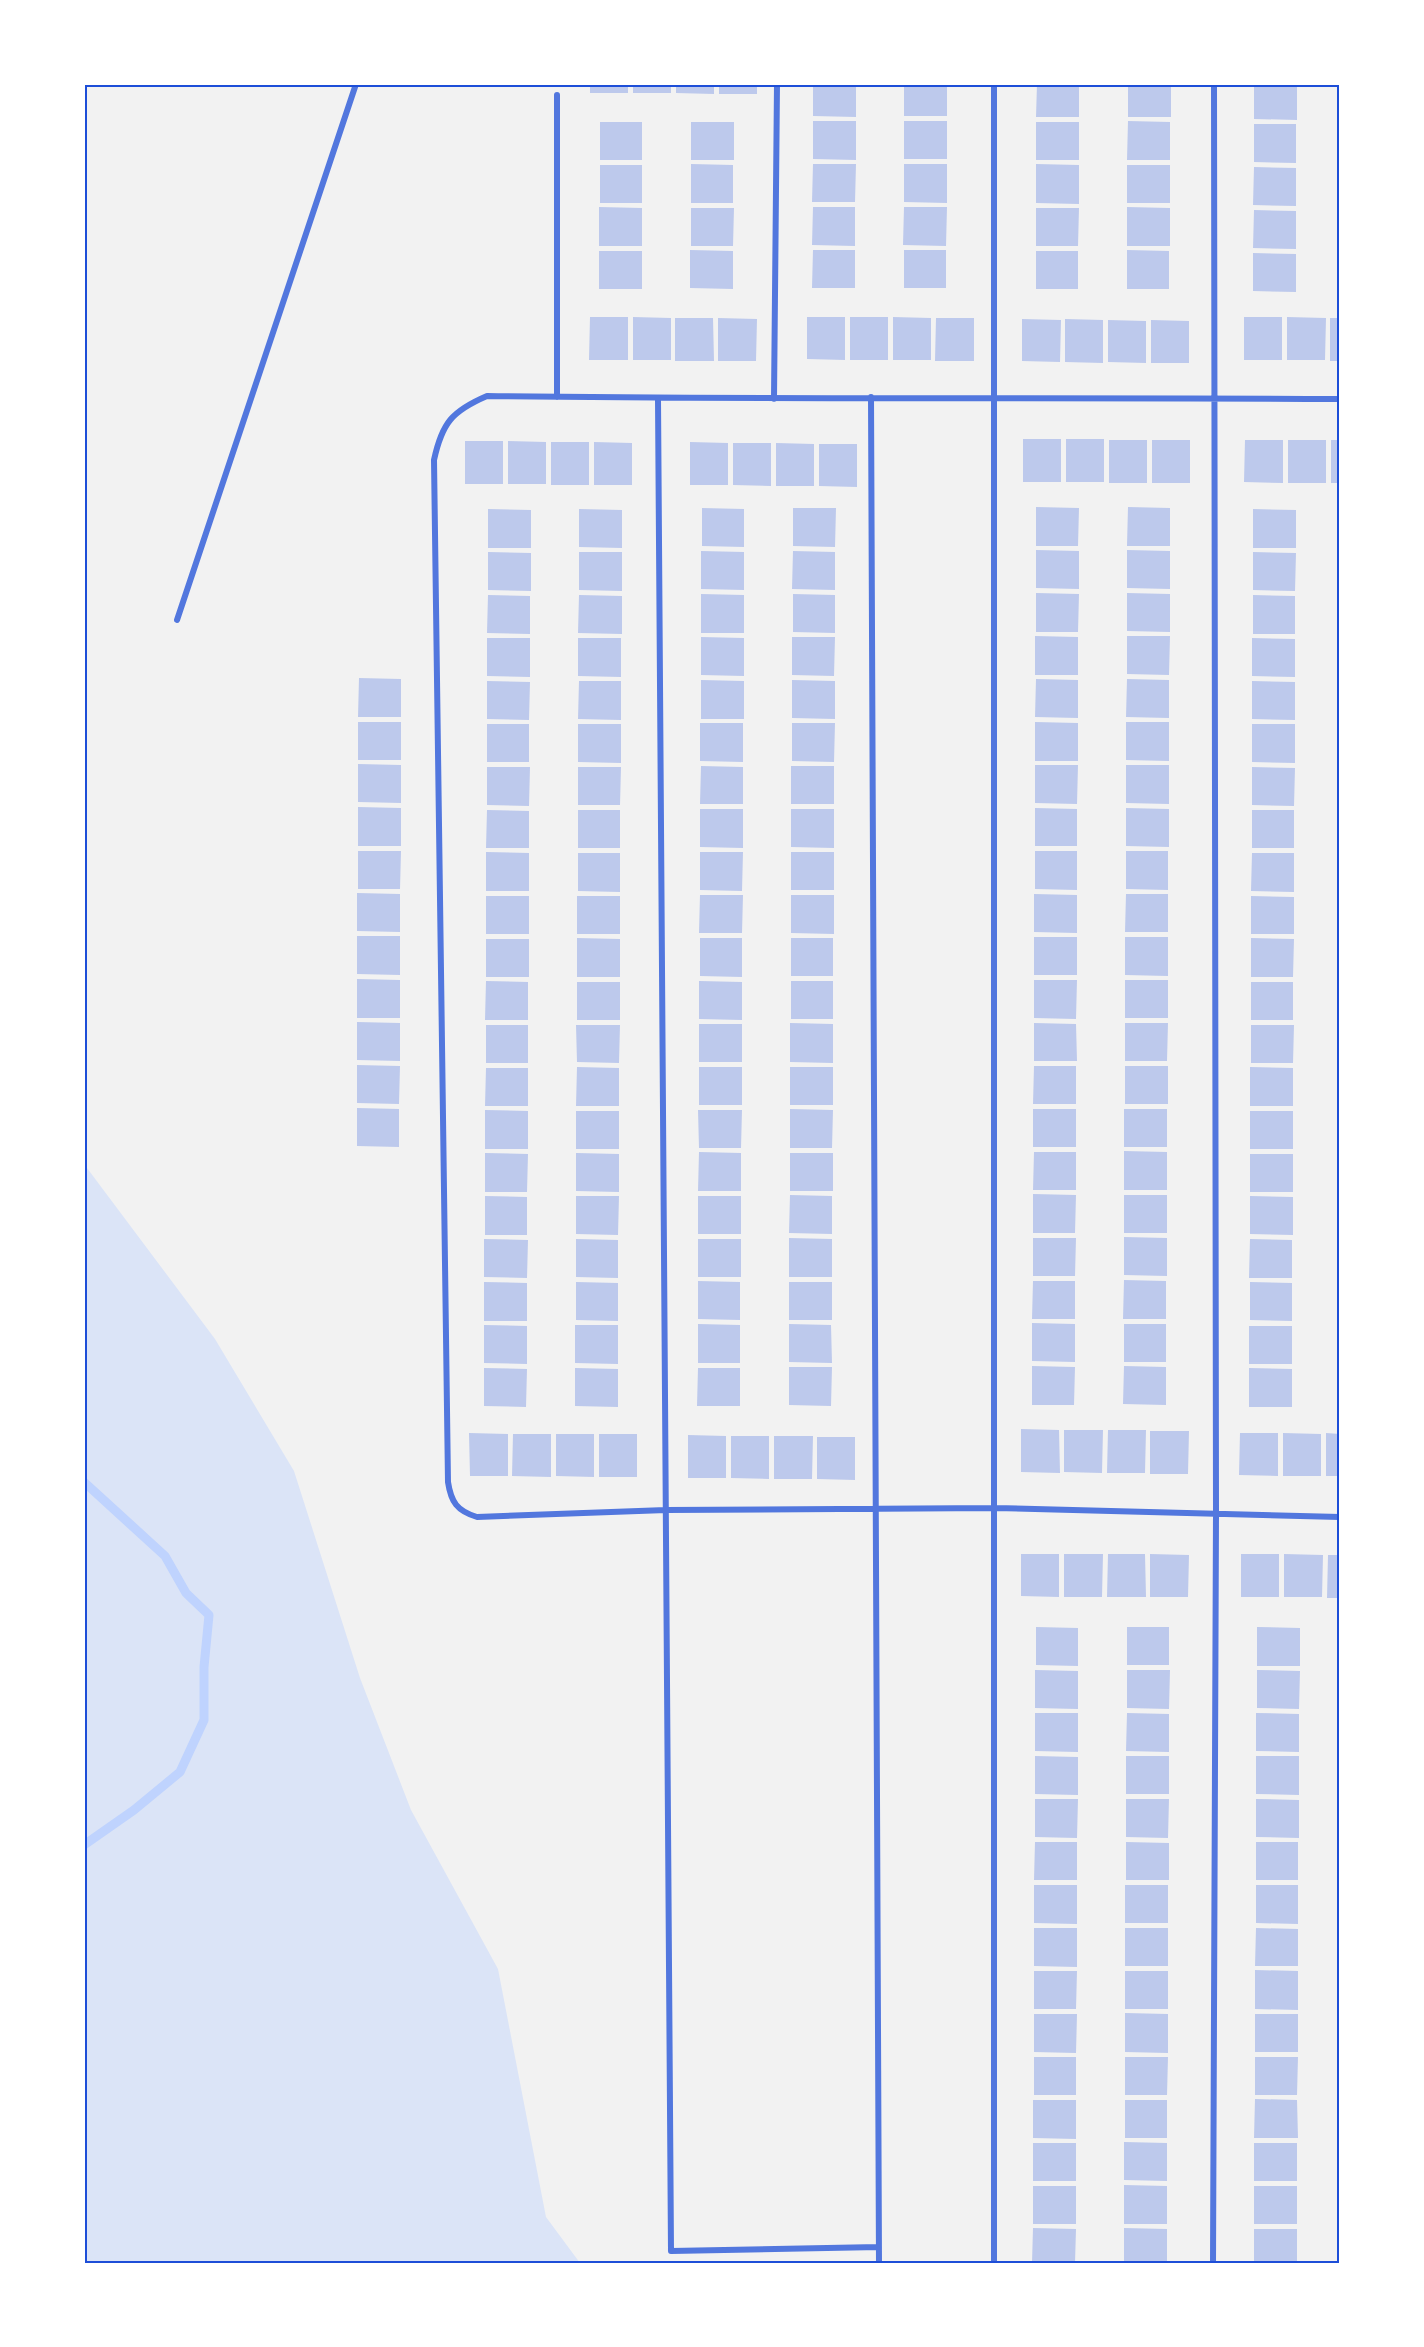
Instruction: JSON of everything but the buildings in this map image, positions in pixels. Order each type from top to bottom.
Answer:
[{"type":"street","points":[[177,620],[356,84]]},
{"type":"street","points":[[774,399],[777,84]]},
{"type":"street","points":[[994,84],[994,2263]]},
{"type":"street","points":[[1213,2263],[1216,1514],[1214,84]]},
{"type":"street","points":[[557,95],[557,397]]},
{"type":"street","points":[[1340,399],[995,396],[658,399],[487,396],[469,404],[452,416],[440,436],[434,460],[448,1482],[450,1496],[456,1507],[464,1513],[477,1517],[666,1510],[995,1508],[1340,1517]]},
{"type":"street","points":[[871,397],[879,2263]]},
{"type":"street","points":[[658,399],[671,2251],[879,2247]]},
{"type":"shaded area","points":[[84,1164],[215,1339],[294,1471],[360,1678],[411,1810],[498,1969],[546,2217],[580,2263],[84,2263]]},
{"type":"waterway","points":[[84,1482],[165,1556],[186,1593],[209,1615],[204,1667],[204,1720],[180,1772],[134,1810],[84,1845]]}]
